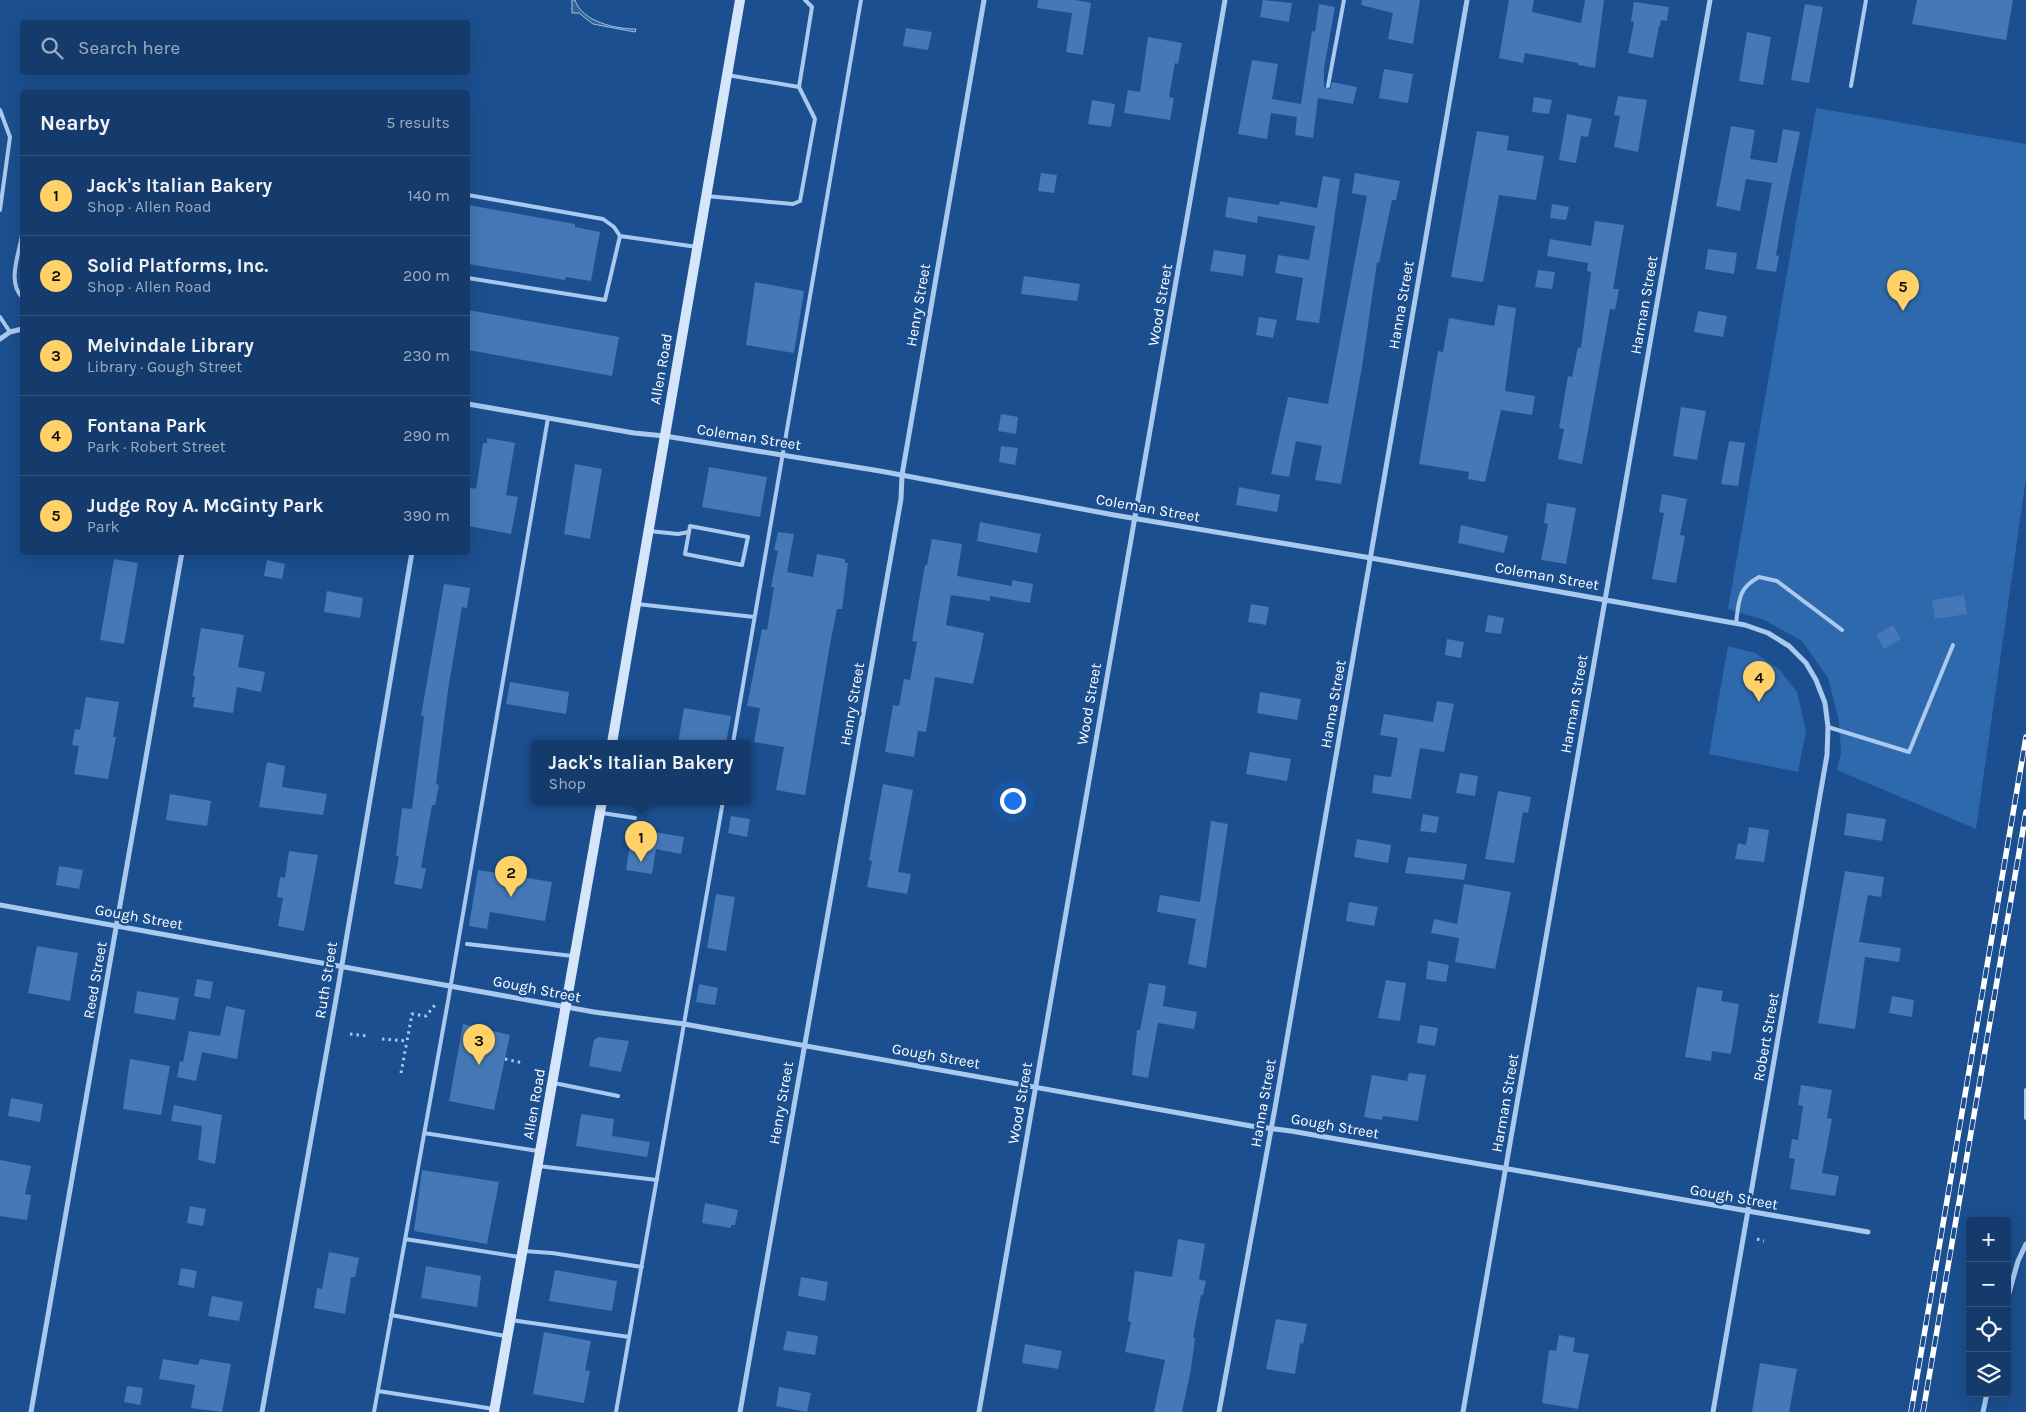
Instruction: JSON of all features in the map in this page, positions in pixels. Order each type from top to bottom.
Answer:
[{"type":"main road","name":"Allen Road","points":[[613,740],[740,0]]},
{"type":"main road","name":"Allen Road","points":[[494,1410],[601,805]]},
{"type":"street","name":"Henry Street","points":[[740,1412],[901,499],[902,475],[984,0]]},
{"type":"street","name":"Wood Street","points":[[979,1412],[1225,0]]},
{"type":"street","name":"Hanna Street","points":[[1219,1412],[1272,1128],[1467,0]]},
{"type":"street","name":"Harman Street","points":[[1464,1412],[1710,0]]},
{"type":"street","points":[[0,339],[10,332],[20,330]]},
{"type":"street","name":"Coleman Street","points":[[470,404],[634,433],[665,436],[902,475],[1135,518],[1736,623],[1768,633],[1789,646],[1809,668]]},
{"type":"street","name":"Reed Street","points":[[31,1412],[181,555]]},
{"type":"street","name":"Ruth Street","points":[[262,1412],[342,967],[411,555]]},
{"type":"street","name":"Robert Street","points":[[1713,1412],[1826,763],[1828,727],[1825,703],[1809,668]]},
{"type":"street","name":"Gough Street","points":[[0,905],[566,1007],[684,1024],[1036,1088],[1868,1232]]},
{"type":"street","points":[[2011,1286],[2018,1261],[2026,1244]]},
{"type":"street","points":[[1983,1412],[1986,1397]]},
{"type":"lane","points":[[706,196],[793,204],[800,201],[815,119],[799,87],[812,7],[805,0]]},
{"type":"lane","points":[[733,740],[861,0]]},
{"type":"lane","points":[[1328,86],[1344,0]]},
{"type":"lane","points":[[1851,86],[1866,0]]},
{"type":"lane","points":[[727,76],[799,87]]},
{"type":"lane","points":[[0,110],[10,137],[0,210]]},
{"type":"lane","points":[[470,195],[603,219],[614,227],[620,236],[605,300],[470,278]]},
{"type":"lane","points":[[620,236],[698,247]]},
{"type":"lane","points":[[20,246],[14,279],[16,291],[20,295]]},
{"type":"lane","points":[[0,316],[10,332]]},
{"type":"lane","points":[[374,1412],[451,985],[548,418]]},
{"type":"lane","points":[[690,526],[748,537],[742,564],[685,554],[689,532],[690,526]]},
{"type":"lane","points":[[648,530],[678,534],[689,532]]},
{"type":"lane","points":[[1736,623],[1740,594],[1747,583],[1759,577],[1778,581],[1842,630]]},
{"type":"lane","points":[[636,604],[754,617]]},
{"type":"lane","points":[[1828,727],[1908,752],[1953,645]]},
{"type":"lane","points":[[616,1412],[721,805]]},
{"type":"lane","points":[[600,813],[635,818]]},
{"type":"lane","points":[[466,944],[575,956]]},
{"type":"lane","points":[[553,1083],[618,1096]]},
{"type":"lane","points":[[2026,1090],[2026,1118]]},
{"type":"lane","points":[[424,1133],[540,1152]]},
{"type":"lane","points":[[538,1166],[657,1180]]},
{"type":"lane","points":[[405,1239],[522,1254],[552,1253],[642,1267]]},
{"type":"lane","points":[[391,1316],[508,1336]]},
{"type":"lane","points":[[510,1320],[629,1337]]},
{"type":"lane","points":[[378,1391],[494,1410]]},
{"type":"path","points":[[401,1073],[412,1014],[426,1016],[435,1005]]},
{"type":"path","points":[[350,1034],[367,1036]]},
{"type":"path","points":[[382,1039],[407,1041]]},
{"type":"path","points":[[505,1059],[523,1063]]},
{"type":"path","points":[[1757,1239],[1764,1241]]},
{"type":"shaded area","points":[[572,0],[575,0],[579,8],[592,19],[610,26],[636,29],[635,32],[593,24],[579,13],[572,13]]},
{"type":"shaded area","points":[[1816,108],[2026,144],[2026,478],[1976,829],[1837,770],[1841,753],[1839,721],[1828,678],[1802,641],[1764,620],[1728,609]]},
{"type":"shaded area","points":[[1728,646],[1755,653],[1780,670],[1797,692],[1806,731],[1798,772],[1709,754]]},
{"type":"building","points":[[1038,0],[1075,0],[1091,3],[1083,55],[1066,52],[1072,13],[1037,8]]},
{"type":"building","points":[[1263,0],[1292,3],[1289,22],[1260,17]]},
{"type":"building","points":[[1362,0],[1420,0],[1413,44],[1388,39],[1393,13],[1361,5]]},
{"type":"building","points":[[1509,0],[1534,0],[1532,12],[1581,23],[1585,0],[1604,0],[1595,68],[1525,53],[1523,63],[1499,58]]},
{"type":"building","points":[[1917,0],[2013,0],[2006,40],[1912,24]]},
{"type":"building","points":[[1634,2],[1669,7],[1667,21],[1661,20],[1659,26],[1653,58],[1628,53],[1634,22],[1631,21]]},
{"type":"building","points":[[1319,4],[1335,7],[1324,68],[1324,87],[1330,89],[1332,82],[1357,87],[1353,104],[1318,98],[1313,138],[1295,135],[1297,117],[1271,113],[1267,139],[1238,134],[1252,60],[1278,64],[1272,99],[1301,104],[1312,31],[1315,32]]},
{"type":"building","points":[[1805,4],[1823,7],[1809,83],[1791,80]]},
{"type":"building","points":[[906,28],[932,32],[928,50],[903,46]]},
{"type":"building","points":[[1747,32],[1771,37],[1763,85],[1739,81]]},
{"type":"building","points":[[1148,37],[1182,43],[1178,64],[1175,63],[1169,97],[1174,98],[1170,120],[1124,113],[1128,90],[1140,92]]},
{"type":"building","points":[[1384,69],[1413,74],[1408,103],[1379,98]]},
{"type":"building","points":[[1618,96],[1647,100],[1638,152],[1614,147],[1620,116],[1614,115]]},
{"type":"building","points":[[1534,97],[1552,100],[1549,114],[1532,112]]},
{"type":"building","points":[[1092,100],[1115,104],[1111,127],[1088,124]]},
{"type":"building","points":[[1567,114],[1592,119],[1588,137],[1581,136],[1576,163],[1559,160]]},
{"type":"building","points":[[1731,126],[1755,130],[1750,159],[1777,163],[1783,129],[1800,132],[1776,255],[1779,256],[1776,272],[1756,269],[1772,183],[1746,179],[1740,211],[1716,206]]},
{"type":"building","points":[[1477,131],[1509,136],[1507,150],[1544,156],[1536,200],[1499,195],[1483,282],[1451,277]]},
{"type":"building","points":[[1041,173],[1057,175],[1054,193],[1038,191]]},
{"type":"building","points":[[1355,173],[1400,181],[1396,200],[1392,200],[1379,263],[1377,262],[1362,367],[1341,484],[1315,480],[1322,446],[1296,441],[1289,477],[1271,474],[1288,397],[1328,404],[1367,196],[1352,193]]},
{"type":"building","points":[[1323,176],[1340,179],[1319,323],[1296,320],[1303,278],[1275,273],[1278,255],[1309,260],[1315,226],[1258,216],[1257,223],[1225,217],[1228,197],[1279,205],[1280,201],[1317,208]]},
{"type":"building","points":[[1552,204],[1569,207],[1566,220],[1550,218]]},
{"type":"building","points":[[470,205],[575,224],[575,227],[600,232],[591,281],[566,277],[565,280],[470,264]]},
{"type":"building","points":[[1595,221],[1624,225],[1613,289],[1619,289],[1615,310],[1610,309],[1582,464],[1558,459],[1564,429],[1559,428],[1568,376],[1572,377],[1578,347],[1581,348],[1591,272],[1587,271],[1588,263],[1547,256],[1550,239],[1591,246]]},
{"type":"building","points":[[1708,249],[1737,253],[1734,274],[1705,269]]},
{"type":"building","points":[[1214,250],[1246,255],[1243,276],[1210,271]]},
{"type":"building","points":[[1538,270],[1555,272],[1552,289],[1535,287]]},
{"type":"building","points":[[1024,276],[1080,284],[1077,301],[1021,294]]},
{"type":"building","points":[[755,282],[804,291],[794,353],[746,345]]},
{"type":"building","points":[[1498,305],[1516,308],[1505,391],[1535,396],[1532,415],[1501,410],[1485,482],[1468,479],[1469,472],[1419,464],[1438,351],[1443,352],[1449,318],[1494,326]]},
{"type":"building","points":[[470,310],[619,337],[612,376],[470,350]]},
{"type":"building","points":[[1698,311],[1727,316],[1723,337],[1694,332]]},
{"type":"building","points":[[1259,317],[1277,320],[1273,338],[1256,335]]},
{"type":"building","points":[[1681,407],[1706,411],[1697,460],[1673,456]]},
{"type":"building","points":[[1001,414],[1018,417],[1016,434],[998,431]]},
{"type":"building","points":[[487,438],[515,443],[506,495],[518,497],[511,534],[470,526],[470,488],[476,489],[483,443],[487,443]]},
{"type":"building","points":[[1729,441],[1745,443],[1738,486],[1721,484]]},
{"type":"building","points":[[1001,446],[1018,448],[1015,465],[999,462]]},
{"type":"building","points":[[575,464],[602,469],[590,539],[564,534]]},
{"type":"building","points":[[709,467],[767,477],[760,517],[702,507]]},
{"type":"building","points":[[1239,487],[1280,495],[1277,512],[1236,505]]},
{"type":"building","points":[[1662,494],[1687,499],[1680,535],[1685,536],[1676,583],[1652,579],[1664,513],[1659,512]]},
{"type":"building","points":[[1547,503],[1576,508],[1566,564],[1541,560],[1548,524],[1544,523]]},
{"type":"building","points":[[980,522],[1041,534],[1037,553],[977,541]]},
{"type":"building","points":[[1461,525],[1508,536],[1504,553],[1458,543]]},
{"type":"building","points":[[778,532],[794,534],[787,572],[813,577],[817,554],[845,559],[845,563],[848,563],[842,609],[837,609],[829,650],[805,795],[776,790],[784,747],[754,742],[760,708],[747,706],[762,629],[767,630],[774,587],[771,587],[778,551],[774,550]]},
{"type":"building","points":[[932,539],[962,544],[957,576],[1012,586],[1012,580],[1033,584],[1030,603],[990,596],[990,601],[951,595],[946,625],[984,633],[973,684],[935,677],[926,732],[918,731],[914,757],[885,752],[893,705],[899,706],[904,679],[910,680],[917,642],[912,641],[925,565],[927,565]]},
{"type":"building","points":[[114,559],[138,563],[124,644],[100,640]]},
{"type":"building","points":[[267,560],[285,564],[282,579],[264,576]]},
{"type":"building","points":[[444,584],[470,588],[467,608],[462,607],[448,690],[436,784],[439,785],[435,805],[432,805],[421,868],[426,868],[422,889],[394,884],[399,856],[396,856],[402,808],[412,809],[424,716],[421,716]]},
{"type":"building","points":[[327,591],[363,598],[360,618],[324,612]]},
{"type":"building","points":[[1964,595],[1967,614],[1935,619],[1932,600]]},
{"type":"building","points":[[1251,604],[1269,607],[1266,625],[1248,622]]},
{"type":"building","points":[[1488,615],[1504,618],[1501,634],[1485,632]]},
{"type":"building","points":[[1893,625],[1901,639],[1884,649],[1876,635]]},
{"type":"building","points":[[201,628],[244,635],[238,667],[265,672],[261,692],[237,687],[233,713],[193,707],[195,697],[192,697],[195,676],[193,676]]},
{"type":"building","points":[[1447,639],[1464,642],[1461,658],[1445,655]]},
{"type":"building","points":[[510,682],[569,692],[566,714],[506,704]]},
{"type":"building","points":[[1260,692],[1301,699],[1297,720],[1257,713]]},
{"type":"building","points":[[86,697],[119,702],[113,737],[116,737],[108,779],[74,774],[79,746],[72,745],[75,729],[80,730]]},
{"type":"building","points":[[1437,701],[1454,704],[1444,752],[1420,748],[1411,799],[1372,793],[1374,775],[1391,777],[1398,738],[1380,735],[1384,714],[1433,722]]},
{"type":"building","points":[[684,708],[731,716],[727,740],[679,740]]},
{"type":"building","points":[[1250,752],[1291,759],[1287,781],[1246,774]]},
{"type":"building","points":[[267,762],[285,766],[282,787],[327,794],[323,815],[259,807]]},
{"type":"building","points":[[1460,773],[1478,776],[1475,796],[1456,793]]},
{"type":"building","points":[[883,784],[913,790],[898,872],[911,874],[907,894],[867,887],[872,861],[869,860]]},
{"type":"building","points":[[1498,791],[1531,797],[1528,813],[1523,812],[1514,863],[1485,859]]},
{"type":"building","points":[[170,794],[211,801],[207,826],[166,820]]},
{"type":"building","points":[[1847,813],[1886,819],[1882,841],[1844,835]]},
{"type":"building","points":[[1423,814],[1439,817],[1436,833],[1420,831]]},
{"type":"building","points":[[731,816],[750,819],[747,837],[728,833]]},
{"type":"building","points":[[1211,821],[1228,824],[1206,968],[1188,964],[1196,919],[1157,912],[1160,895],[1200,902]]},
{"type":"building","points":[[1749,827],[1769,830],[1764,862],[1735,859],[1738,843],[1746,845]]},
{"type":"building","points":[[630,828],[684,837],[681,854],[656,849],[652,874],[626,870],[630,844],[627,844]]},
{"type":"building","points":[[1357,839],[1391,845],[1388,863],[1354,857]]},
{"type":"building","points":[[289,851],[318,855],[304,931],[278,926],[283,898],[277,897],[280,877],[285,878]]},
{"type":"building","points":[[1408,857],[1467,864],[1464,880],[1405,873]]},
{"type":"building","points":[[59,866],[83,870],[79,889],[56,885]]},
{"type":"building","points":[[478,870],[552,882],[545,921],[490,912],[487,929],[469,926]]},
{"type":"building","points":[[1845,871],[1884,877],[1881,897],[1868,895],[1859,942],[1901,948],[1899,962],[1865,957],[1855,1029],[1818,1023]]},
{"type":"building","points":[[1464,884],[1511,892],[1495,969],[1455,962],[1459,938],[1431,933],[1434,919],[1457,924]]},
{"type":"building","points":[[716,894],[735,897],[726,951],[707,948]]},
{"type":"building","points":[[1349,902],[1378,907],[1374,926],[1346,921]]},
{"type":"building","points":[[37,946],[78,953],[70,1001],[28,993]]},
{"type":"building","points":[[1428,961],[1449,965],[1446,982],[1426,979]]},
{"type":"building","points":[[197,979],[213,982],[210,999],[194,996]]},
{"type":"building","points":[[1386,980],[1406,983],[1400,1021],[1378,1018]]},
{"type":"building","points":[[1149,983],[1166,986],[1163,1006],[1197,1012],[1194,1029],[1158,1023],[1148,1078],[1132,1075],[1137,1030],[1140,1030]]},
{"type":"building","points":[[699,984],[718,988],[715,1005],[696,1002]]},
{"type":"building","points":[[1697,987],[1723,991],[1721,1001],[1739,1004],[1731,1054],[1712,1051],[1711,1061],[1685,1057]]},
{"type":"building","points":[[137,991],[179,998],[175,1020],[134,1013]]},
{"type":"building","points":[[1892,996],[1914,1000],[1912,1017],[1889,1013]]},
{"type":"building","points":[[226,1006],[245,1010],[237,1059],[202,1052],[196,1081],[177,1077],[180,1061],[183,1062],[189,1031],[220,1036]]},
{"type":"building","points":[[463,1024],[510,1035],[494,1110],[449,1101]]},
{"type":"building","points":[[1420,1025],[1438,1028],[1435,1046],[1417,1043]]},
{"type":"building","points":[[598,1037],[629,1041],[621,1072],[589,1066],[594,1040]]},
{"type":"building","points":[[130,1059],[170,1066],[161,1115],[123,1109]]},
{"type":"building","points":[[1409,1073],[1426,1075],[1418,1121],[1383,1116],[1382,1120],[1364,1117],[1372,1075],[1407,1081]]},
{"type":"building","points":[[1801,1085],[1832,1090],[1827,1118],[1832,1119],[1822,1173],[1839,1176],[1835,1196],[1790,1189],[1795,1159],[1789,1158],[1792,1139],[1798,1140],[1803,1106],[1798,1105]]},
{"type":"building","points":[[11,1098],[43,1104],[40,1122],[8,1116]]},
{"type":"building","points":[[174,1105],[222,1115],[215,1164],[198,1160],[202,1126],[171,1121]]},
{"type":"building","points":[[581,1114],[614,1119],[612,1136],[650,1142],[647,1157],[576,1146]]},
{"type":"building","points":[[0,1160],[31,1166],[25,1194],[31,1195],[27,1220],[0,1216]]},
{"type":"building","points":[[422,1170],[499,1182],[487,1244],[414,1231]]},
{"type":"building","points":[[705,1203],[738,1210],[735,1225],[731,1225],[731,1228],[702,1223]]},
{"type":"building","points":[[190,1206],[206,1209],[203,1226],[187,1223]]},
{"type":"building","points":[[1178,1239],[1205,1244],[1199,1279],[1206,1281],[1203,1295],[1201,1295],[1193,1337],[1195,1338],[1191,1369],[1182,1412],[1154,1412],[1165,1360],[1125,1352],[1131,1322],[1128,1321],[1135,1271],[1172,1277]]},
{"type":"building","points":[[329,1252],[359,1258],[355,1277],[351,1277],[345,1314],[314,1308],[317,1288],[322,1289]]},
{"type":"building","points":[[426,1266],[481,1276],[477,1307],[421,1298]]},
{"type":"building","points":[[181,1268],[197,1271],[194,1288],[178,1285]]},
{"type":"building","points":[[555,1270],[617,1281],[612,1311],[549,1301]]},
{"type":"building","points":[[801,1277],[828,1282],[825,1301],[798,1296]]},
{"type":"building","points":[[212,1296],[243,1302],[239,1321],[208,1316]]},
{"type":"building","points":[[1276,1319],[1307,1324],[1303,1344],[1300,1343],[1295,1374],[1266,1369]]},
{"type":"building","points":[[787,1331],[818,1336],[815,1355],[783,1350]]},
{"type":"building","points":[[544,1332],[591,1341],[585,1370],[590,1371],[584,1403],[533,1394]]},
{"type":"building","points":[[1559,1335],[1575,1338],[1573,1352],[1589,1354],[1578,1409],[1542,1403],[1549,1350],[1556,1351]]},
{"type":"building","points":[[1025,1344],[1062,1351],[1058,1369],[1022,1363]]},
{"type":"building","points":[[163,1359],[198,1365],[200,1359],[231,1364],[222,1412],[191,1408],[195,1385],[159,1379]]},
{"type":"building","points":[[1760,1363],[1797,1369],[1789,1412],[1752,1412]]},
{"type":"building","points":[[127,1386],[143,1388],[140,1405],[124,1402]]},
{"type":"building","points":[[779,1387],[811,1393],[807,1412],[776,1406]]},
{"type":"railway","points":[[1911,1412],[2026,737]]},
{"type":"railway","points":[[1923,1412],[2026,812]]},
{"type":"place","name":"Judge Roy A. McGinty Park","points":[[1903,311]]},
{"type":"place","name":"Fontana Park","points":[[1759,702]]},
{"type":"place","name":"Jack's Italian Bakery","points":[[641,862]]},
{"type":"place","name":"Solid Platforms, Inc.","points":[[511,897]]},
{"type":"place","name":"Melvindale Library","points":[[479,1065]]}]
